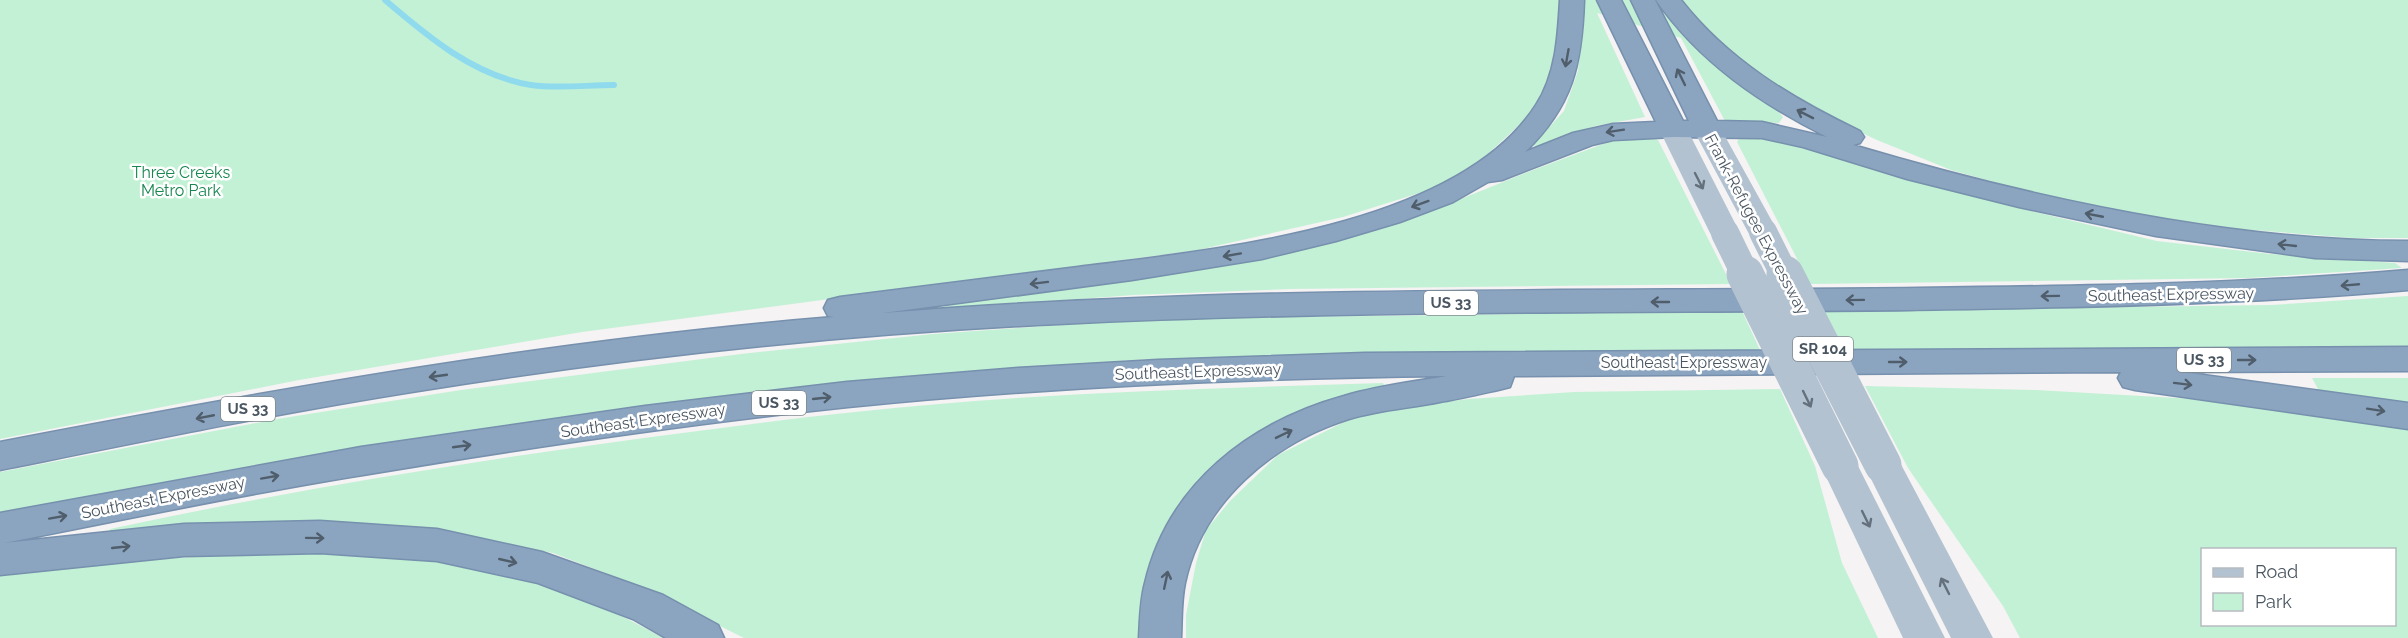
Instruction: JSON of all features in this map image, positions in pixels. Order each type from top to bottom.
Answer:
[{"type":"highway","points":[[1461,186],[1511,149],[1535,124],[1551,102],[1566,67],[1572,0]]},
{"type":"highway","name":"Frank-Refugee Expressway","points":[[1609,0],[1673,129]]},
{"type":"highway","name":"Frank-Refugee Expressway","points":[[1643,0],[1707,129]]},
{"type":"highway","points":[[1668,0],[1715,53],[1738,73],[1788,106],[1849,136],[1974,186]]},
{"type":"highway","points":[[496,368],[623,335],[1060,280],[1206,260],[1270,248],[1350,229],[1435,199],[1461,186],[1599,134],[1624,130],[1745,129],[1781,134],[1917,173],[2083,213],[2156,227],[2315,248],[2408,251]]},
{"type":"highway","name":"Southeast Expressway","points":[[0,456],[207,416],[496,368],[679,345],[839,329],[1058,313],[1380,303],[1785,301],[2199,293],[2278,291],[2408,280]]},
{"type":"highway","name":"Southeast Expressway","points":[[0,528],[361,461],[645,418],[1018,380],[1158,372],[1365,365],[2408,359]]},
{"type":"highway","points":[[2000,361],[2226,389],[2408,416]]},
{"type":"highway","points":[[1160,638],[1161,606],[1166,576],[1175,549],[1195,510],[1238,462],[1270,441],[1333,412],[1567,363]]},
{"type":"highway","points":[[0,559],[195,540],[320,537],[437,545],[542,568],[648,607],[703,638]]},
{"type":"main road","name":"Frank-Refugee Expressway","points":[[1673,129],[1924,638]]},
{"type":"main road","name":"Frank-Refugee Expressway","points":[[1707,129],[1972,638]]},
{"type":"green space","name":"Three Creeks Metro Park","points":[[0,0],[2408,0],[2408,238],[2352,238],[2240,229],[2112,211],[2029,192],[1951,170],[1877,140],[1795,101],[1734,54],[1697,43],[1769,101],[1783,117],[1779,123],[1725,121],[1681,38],[1597,13],[1645,117],[1595,126],[1539,148],[1533,145],[1564,111],[1578,71],[1584,9],[1559,1],[1559,30],[1548,79],[1530,115],[1480,161],[1432,189],[1343,217],[1198,250],[582,332],[299,380],[0,439]]},
{"type":"green space","points":[[1627,135],[1643,135],[1658,140],[1731,284],[1289,289],[1134,295],[925,310],[925,305],[1198,270],[1303,250],[1411,219]]},
{"type":"green space","points":[[1740,137],[1786,140],[2010,206],[2157,241],[2270,254],[2395,263],[2402,268],[2248,278],[1810,284],[1737,142]]},
{"type":"green space","points":[[2408,296],[2408,346],[1845,350],[1822,311],[2271,305]]},
{"type":"green space","points":[[1742,311],[1760,350],[1416,352],[1132,360],[821,384],[466,431],[204,474],[0,515],[0,472],[277,419],[461,390],[741,354],[933,334],[1146,319]]},
{"type":"green space","points":[[2312,378],[2408,378],[2408,406],[2319,391]]},
{"type":"green space","points":[[1383,383],[1386,389],[1231,455],[1146,638],[744,638],[644,588],[553,553],[438,531],[108,537],[110,529],[376,478],[577,447],[791,419],[902,407],[1050,396]]},
{"type":"green space","points":[[1865,386],[2036,390],[2229,401],[2408,424],[2408,638],[2020,638],[2003,606],[1908,468]]},
{"type":"green space","points":[[1780,389],[1815,466],[1842,563],[1878,638],[1186,638],[1186,615],[1196,563],[1206,530],[1230,501],[1278,455],[1348,420],[1398,407],[1469,399],[1574,392]]},
{"type":"green space","points":[[255,553],[364,553],[442,560],[556,589],[629,620],[663,638],[0,638],[0,576],[131,561]]},
{"type":"waterway","points":[[385,0],[452,53],[490,73],[510,80],[541,86],[614,85]]}]
